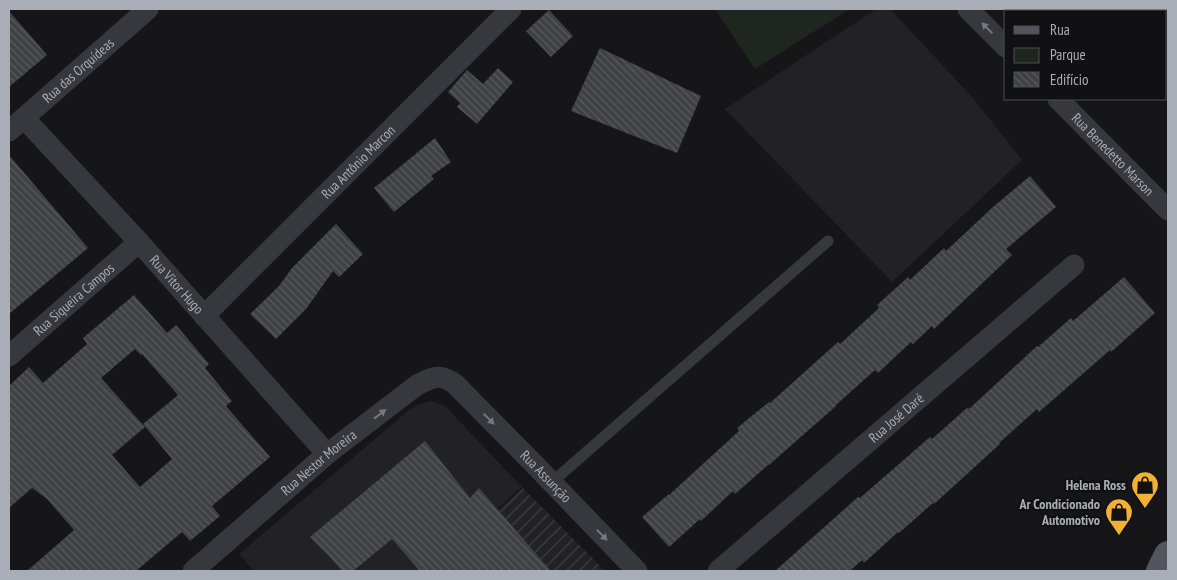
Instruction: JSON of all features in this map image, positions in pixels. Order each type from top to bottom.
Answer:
[{"type":"main road","points":[[1160,571],[1168,555]]},
{"type":"street","name":"Rua das Orquídeas","points":[[16,124],[148,9]]},
{"type":"street","name":"Rua Antônio Marcon","points":[[204,316],[511,9]]},
{"type":"street","points":[[968,9],[1004,45]]},
{"type":"street","name":"Rua Benedetto Marson","points":[[1059,100],[1168,210]]},
{"type":"street","name":"Rua Vitor Hugo","points":[[16,124],[140,242],[327,454]]},
{"type":"street","name":"Rua Siqueira Campos","points":[[9,356],[140,242]]},
{"type":"street","name":"Rua José Daré","points":[[718,571],[1074,265]]},
{"type":"street","name":"Rua Nestor Moreira","points":[[194,571],[327,454],[417,385],[437,377],[447,379],[455,384]]},
{"type":"street","name":"Rua Assunção","points":[[455,384],[637,571]]},
{"type":"lane","points":[[551,483],[828,241]]},
{"type":"shaded area","points":[[876,9],[890,9],[973,98],[1022,160],[892,282],[725,109]]},
{"type":"shaded area","points":[[431,401],[445,406],[522,487],[427,571],[254,571],[239,554],[409,410]]},
{"type":"shaded area","points":[[523,488],[605,571],[429,571]]},
{"type":"green space","points":[[715,9],[850,9],[755,69]]},
{"type":"building","points":[[549,10],[573,36],[551,57],[526,31]]},
{"type":"building","points":[[9,11],[47,55],[9,87]]},
{"type":"building","points":[[600,48],[701,96],[677,153],[571,111]]},
{"type":"building","points":[[498,68],[513,82],[477,124],[457,107],[460,103],[448,92],[467,70],[483,84]]},
{"type":"building","points":[[435,138],[451,162],[431,176],[434,179],[394,212],[374,188]]},
{"type":"building","points":[[9,155],[88,248],[9,314]]},
{"type":"building","points":[[1030,176],[1056,207],[1006,249],[1012,255],[934,329],[932,326],[913,344],[911,342],[878,373],[875,370],[769,465],[735,494],[733,491],[701,521],[700,519],[669,547],[642,517],[739,431],[737,428],[770,403],[838,342],[840,344],[879,308],[877,305],[908,277],[910,280],[944,248],[946,251],[993,207]]},
{"type":"building","points":[[336,224],[363,254],[339,277],[333,271],[306,309],[276,339],[250,314],[279,286],[292,268]]},
{"type":"building","points":[[1124,277],[1155,313],[1039,412],[1037,409],[934,504],[898,532],[864,563],[862,560],[850,571],[775,571],[858,497],[860,498],[930,437],[932,439],[968,407],[969,409],[1037,346],[1071,318],[1073,321]]},
{"type":"building","points":[[134,295],[167,333],[176,325],[209,364],[205,368],[232,401],[226,406],[270,457],[212,506],[220,516],[190,541],[182,532],[136,571],[27,571],[74,530],[47,499],[32,488],[9,508],[9,386],[29,367],[43,383],[87,344],[83,338]],"holes":[[[135,349],[178,395],[143,424],[172,459],[140,487],[112,455],[145,427],[101,378]]]},
{"type":"building","points":[[425,441],[470,498],[479,488],[551,571],[420,571],[392,539],[353,571],[342,571],[310,537]]},
{"type":"place","name":"Helena Ross","points":[[1145,509]]},
{"type":"place","name":"Ar Condicionado Automotivo","points":[[1119,536]]}]
